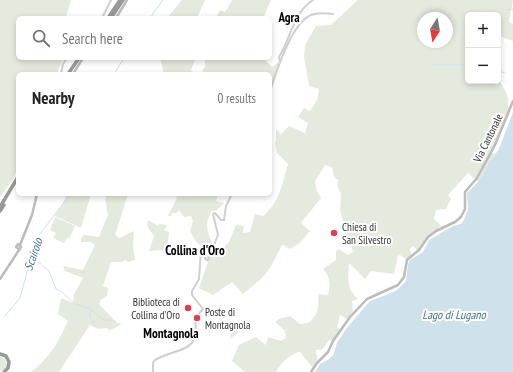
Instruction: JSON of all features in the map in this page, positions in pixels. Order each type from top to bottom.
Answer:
[{"type":"highway","points":[[109,16],[121,0]]},
{"type":"highway","points":[[113,16],[121,0]]},
{"type":"highway","points":[[68,72],[77,60]]},
{"type":"highway","points":[[0,212],[1,207],[16,181]]},
{"type":"highway","points":[[1,207],[16,185]]},
{"type":"highway","points":[[0,354],[6,356],[9,362],[8,368],[4,372]]},
{"type":"main road","points":[[117,16],[127,0]]},
{"type":"main road","points":[[74,72],[83,60]]},
{"type":"main road","name":"Via Cantonale","points":[[311,372],[316,364],[328,352],[344,326],[368,298],[392,289],[399,283],[404,277],[407,260],[419,250],[431,234],[460,218],[464,211],[465,192],[474,181],[495,145],[513,101]]},
{"type":"main road","points":[[0,279],[7,270],[22,240],[32,215],[37,196]]},
{"type":"street","points":[[103,16],[111,0]]},
{"type":"street","points":[[280,61],[279,57],[299,14],[306,5],[313,0]]},
{"type":"street","points":[[272,85],[280,61],[298,26],[305,18],[318,13],[333,14]]},
{"type":"street","points":[[61,72],[66,60]]},
{"type":"street","points":[[153,372],[152,364],[155,360],[186,347],[196,338],[197,328],[195,318],[203,309],[192,295],[192,291],[199,279],[201,250],[205,249],[205,259],[208,260],[219,234],[213,214],[216,213],[222,220],[224,220],[226,206],[231,196]]},
{"type":"shaded area","points":[[0,0],[71,0],[67,16],[16,16],[16,60],[62,60],[58,72],[16,72],[16,172],[0,197]]},
{"type":"shaded area","points":[[182,0],[205,0],[198,16],[169,16]]},
{"type":"shaded area","points":[[232,0],[271,0],[264,16],[217,16],[220,10],[225,12]]},
{"type":"shaded area","points":[[358,0],[513,0],[509,22],[513,24],[513,41],[501,37],[501,12],[465,12],[465,84],[496,85],[501,84],[507,94],[508,106],[510,108],[491,152],[495,154],[478,182],[468,173],[448,195],[451,199],[446,209],[436,210],[434,219],[441,225],[418,251],[413,246],[410,249],[412,256],[407,260],[400,255],[398,256],[394,274],[371,271],[365,279],[349,263],[348,278],[351,291],[358,299],[352,301],[353,314],[348,320],[340,315],[337,327],[341,330],[333,341],[329,340],[322,350],[316,350],[318,362],[313,368],[300,352],[293,354],[286,359],[276,372],[245,372],[232,361],[239,345],[256,337],[266,345],[268,337],[281,341],[286,338],[285,331],[275,322],[279,319],[290,316],[300,324],[308,323],[318,310],[318,294],[328,295],[329,281],[323,269],[336,260],[336,251],[339,249],[348,255],[353,252],[340,211],[341,194],[337,185],[339,180],[334,177],[332,167],[325,165],[315,181],[316,189],[321,198],[301,223],[310,231],[301,242],[290,249],[283,245],[270,268],[262,278],[243,294],[232,282],[213,295],[199,288],[208,262],[206,260],[205,249],[196,242],[190,231],[193,221],[191,216],[184,217],[179,210],[177,213],[172,213],[171,216],[168,216],[178,196],[217,196],[216,201],[224,203],[216,211],[212,211],[207,221],[207,227],[210,238],[220,251],[229,242],[236,225],[244,226],[243,233],[250,232],[255,214],[263,216],[269,210],[280,192],[288,164],[277,153],[275,143],[276,129],[281,134],[289,126],[305,133],[308,123],[298,117],[304,108],[310,111],[317,100],[319,89],[309,86],[304,57],[305,45],[316,26],[331,25]]},
{"type":"shaded area","points":[[160,60],[195,60],[191,70],[193,72],[164,72]]},
{"type":"shaded area","points":[[205,60],[265,60],[272,67],[280,61],[272,84],[272,72],[204,72],[202,71],[205,67]]},
{"type":"shaded area","points":[[67,196],[90,196],[81,228],[55,216]]},
{"type":"shaded area","points":[[106,196],[127,196],[115,235],[119,238],[134,231],[133,244],[135,260],[128,262],[125,260],[122,262],[111,262],[103,286],[108,288],[107,296],[101,300],[99,304],[117,323],[122,324],[110,330],[106,328],[98,329],[90,325],[59,372],[31,372],[53,349],[68,321],[58,314],[61,298],[73,303],[74,294],[83,278],[65,271],[63,266],[83,270],[95,245],[90,242],[81,242],[81,238],[84,235],[99,237],[108,215],[105,200]]},
{"type":"shaded area","points":[[55,217],[75,226],[69,239],[67,238],[64,243],[53,238],[56,233],[50,230]]},
{"type":"shaded area","points":[[148,220],[158,226],[159,224],[167,225],[164,230],[169,232],[167,257],[161,250],[149,251],[154,236],[147,226]]},
{"type":"shaded area","points":[[236,323],[241,330],[230,339],[231,330]]},
{"type":"shaded area","points":[[0,356],[5,359],[7,364],[5,369],[0,371]]},
{"type":"water","name":"Lago di Lugano","points":[[513,112],[513,372],[315,372],[320,364],[333,355],[337,343],[346,329],[370,301],[396,291],[406,281],[408,264],[410,260],[423,252],[429,240],[453,226],[461,224],[468,209],[467,193],[478,182],[499,149]]},
{"type":"waterway","name":"Scairolo","points":[[151,16],[163,0]]},
{"type":"waterway","points":[[508,10],[513,9]]},
{"type":"waterway","name":"Scairolo","points":[[115,72],[123,60]]},
{"type":"waterway","points":[[433,65],[465,65]]},
{"type":"waterway","points":[[501,72],[505,73]]},
{"type":"waterway","name":"Scairolo","points":[[5,316],[20,298],[36,239],[66,200],[67,196]]},
{"type":"waterway","points":[[31,258],[41,264]]},
{"type":"waterway","points":[[42,265],[49,271],[56,289],[62,292]]},
{"type":"waterway","points":[[63,293],[75,304],[89,308],[104,320],[112,320],[116,322]]},
{"type":"waterway","points":[[91,311],[89,315],[95,326]]},
{"type":"place","name":"Chiesa di San Silvestro","points":[[334,233]]},
{"type":"place","name":"Biblioteca di Collina d'Oro","points":[[188,308]]},
{"type":"place","name":"Poste di Montagnola","points":[[197,318]]},
{"type":"district","name":"Agra","points":[[289,17]]},
{"type":"district","name":"Collina d'Oro","points":[[195,250]]},
{"type":"district","name":"Montagnola","points":[[171,333]]}]
